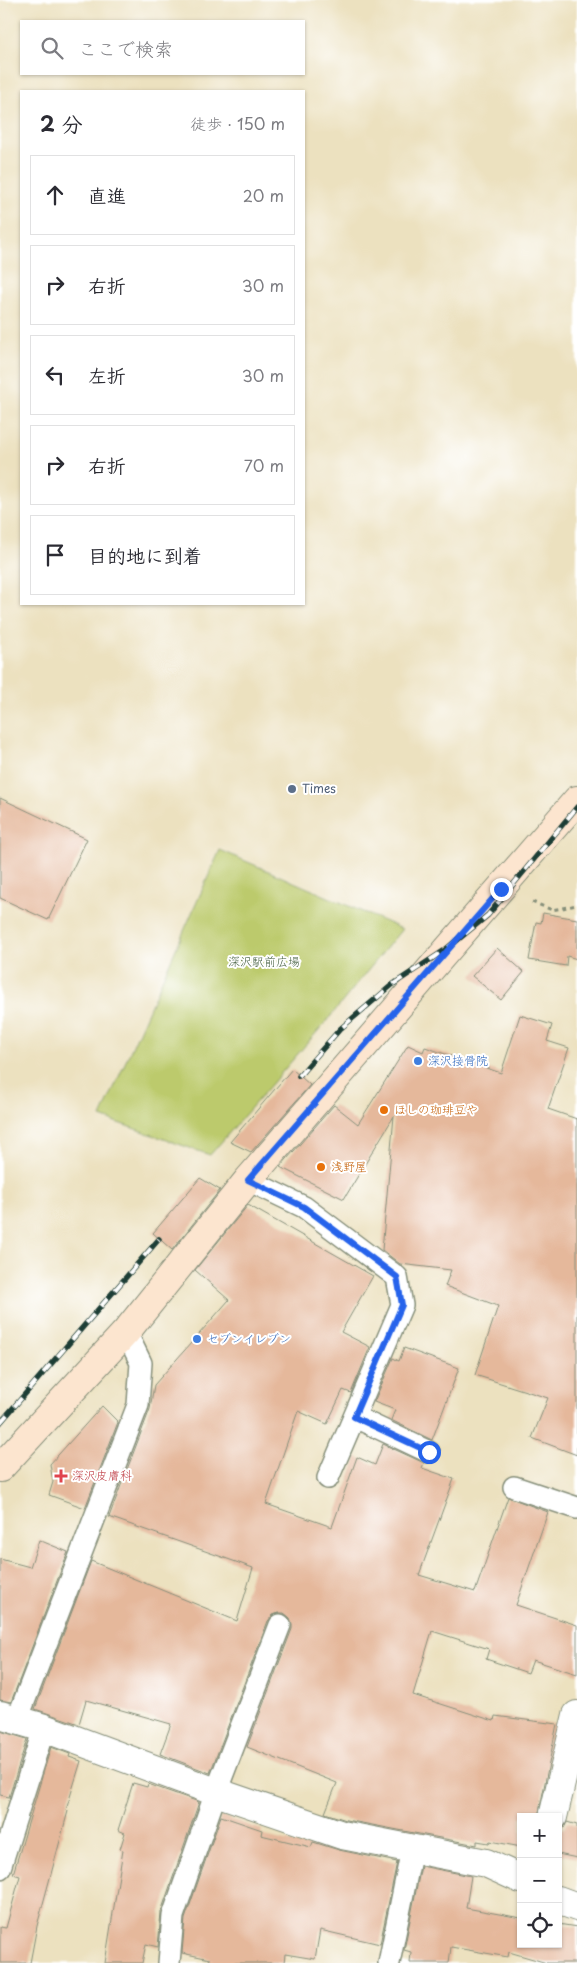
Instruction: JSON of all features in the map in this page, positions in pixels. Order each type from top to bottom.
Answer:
[{"type":"street","points":[[0,1468],[126,1332],[248,1180],[577,800]]},
{"type":"street","points":[[554,1813],[573,1724],[577,1715]]},
{"type":"street","points":[[8,1717],[44,1728],[216,1792],[342,1835],[486,1863],[517,1877]]},
{"type":"street","points":[[562,1901],[577,1907]]},
{"type":"lane","points":[[248,1180],[304,1207],[397,1277],[402,1305],[328,1478]]},
{"type":"lane","points":[[8,1717],[138,1405],[141,1363],[126,1332]]},
{"type":"lane","points":[[354,1417],[429,1452]]},
{"type":"lane","points":[[514,1488],[577,1508]]},
{"type":"lane","points":[[169,1963],[173,1916],[216,1792],[280,1625]]},
{"type":"lane","points":[[0,1868],[44,1728]]},
{"type":"lane","points":[[389,1963],[412,1849]]},
{"type":"path","points":[[501,889],[552,910],[577,905]]},
{"type":"green space","name":"深沢駅前広場","points":[[220,850],[402,929],[330,1017],[210,1155],[101,1117]]},
{"type":"building","points":[[0,798],[87,839],[48,920],[0,898]]},
{"type":"building","points":[[543,913],[577,919],[577,959],[567,956],[566,966],[529,960],[536,922],[541,923]]},
{"type":"building","points":[[497,948],[524,972],[501,1000],[472,976]]},
{"type":"building","points":[[520,1015],[552,1025],[547,1041],[569,1048],[548,1109],[577,1119],[577,1455],[532,1438],[548,1398],[475,1375],[498,1306],[445,1286],[451,1270],[400,1264],[382,1250],[394,1116],[344,1199],[280,1167],[334,1105],[358,1124],[408,1045],[423,1052],[425,1047],[501,1073]]},
{"type":"building","points":[[292,1069],[310,1085],[251,1152],[230,1142]]},
{"type":"building","points":[[200,1178],[220,1190],[172,1250],[153,1233]]},
{"type":"building","points":[[248,1205],[373,1276],[341,1332],[370,1347],[351,1393],[343,1390],[327,1424],[298,1411],[266,1504],[332,1527],[357,1457],[375,1465],[383,1444],[424,1463],[422,1468],[454,1479],[419,1575],[475,1592],[508,1497],[548,1512],[516,1605],[577,1625],[577,1674],[533,1660],[528,1673],[486,1659],[489,1649],[432,1631],[413,1695],[494,1721],[495,1716],[557,1724],[539,1813],[517,1813],[517,1846],[490,1841],[489,1843],[477,1841],[477,1845],[346,1820],[325,1813],[337,1783],[247,1747],[292,1629],[290,1618],[284,1613],[273,1615],[268,1621],[210,1773],[160,1754],[171,1724],[86,1700],[79,1724],[35,1709],[91,1561],[237,1621],[253,1568],[109,1517],[150,1409],[154,1385],[229,1300],[195,1270]]},
{"type":"building","points":[[404,1348],[459,1368],[432,1440],[391,1420],[395,1410],[374,1402],[393,1358],[399,1361]]},
{"type":"building","points":[[102,1406],[118,1422],[85,1508],[49,1495],[53,1482],[50,1464]]},
{"type":"building","points":[[39,1540],[68,1552],[11,1702],[0,1700],[0,1559],[30,1567]]},
{"type":"building","points":[[0,1731],[27,1739],[9,1797],[0,1795]]},
{"type":"building","points":[[51,1747],[70,1754],[69,1757],[81,1761],[66,1810],[68,1811],[37,1926],[30,1963],[0,1963],[0,1927],[6,1928],[20,1876],[13,1874]]},
{"type":"building","points":[[133,1783],[147,1787],[148,1784],[199,1802],[161,1912],[158,1947],[146,1944],[142,1963],[105,1963],[123,1850],[120,1849],[125,1833],[118,1830]]},
{"type":"building","points":[[221,1816],[262,1830],[261,1835],[311,1847],[313,1842],[339,1850],[397,1862],[380,1944],[320,1930],[315,1959],[285,1954],[284,1963],[209,1963],[210,1959],[182,1953],[185,1919]]},
{"type":"building","points":[[567,1822],[577,1825],[577,1858],[562,1855],[562,1829]]},
{"type":"building","points":[[421,1866],[471,1876],[466,1908],[517,1917],[517,1948],[562,1948],[562,1925],[577,1927],[577,1963],[547,1963],[509,1952],[508,1957],[451,1947],[449,1963],[410,1963],[411,1952],[404,1950]]},
{"type":"railway","points":[[299,1076],[340,1029],[392,985],[445,950],[488,915],[577,807]]},
{"type":"railway","points":[[0,1423],[159,1239]]},
{"type":"place","name":"Times","points":[[292,789]]},
{"type":"place","name":"深沢接骨院","points":[[418,1061]]},
{"type":"place","name":"ほしの珈琲豆や","points":[[384,1110]]},
{"type":"place","name":"浅野屋","points":[[321,1167]]},
{"type":"place","name":"セブンイレブン","points":[[197,1339]]},
{"type":"place","name":"深沢皮膚科","points":[[61,1476]]},
{"type":"route","points":[[429,1452],[354,1417],[402,1305],[397,1277],[304,1207],[248,1180],[501,889]]}]
